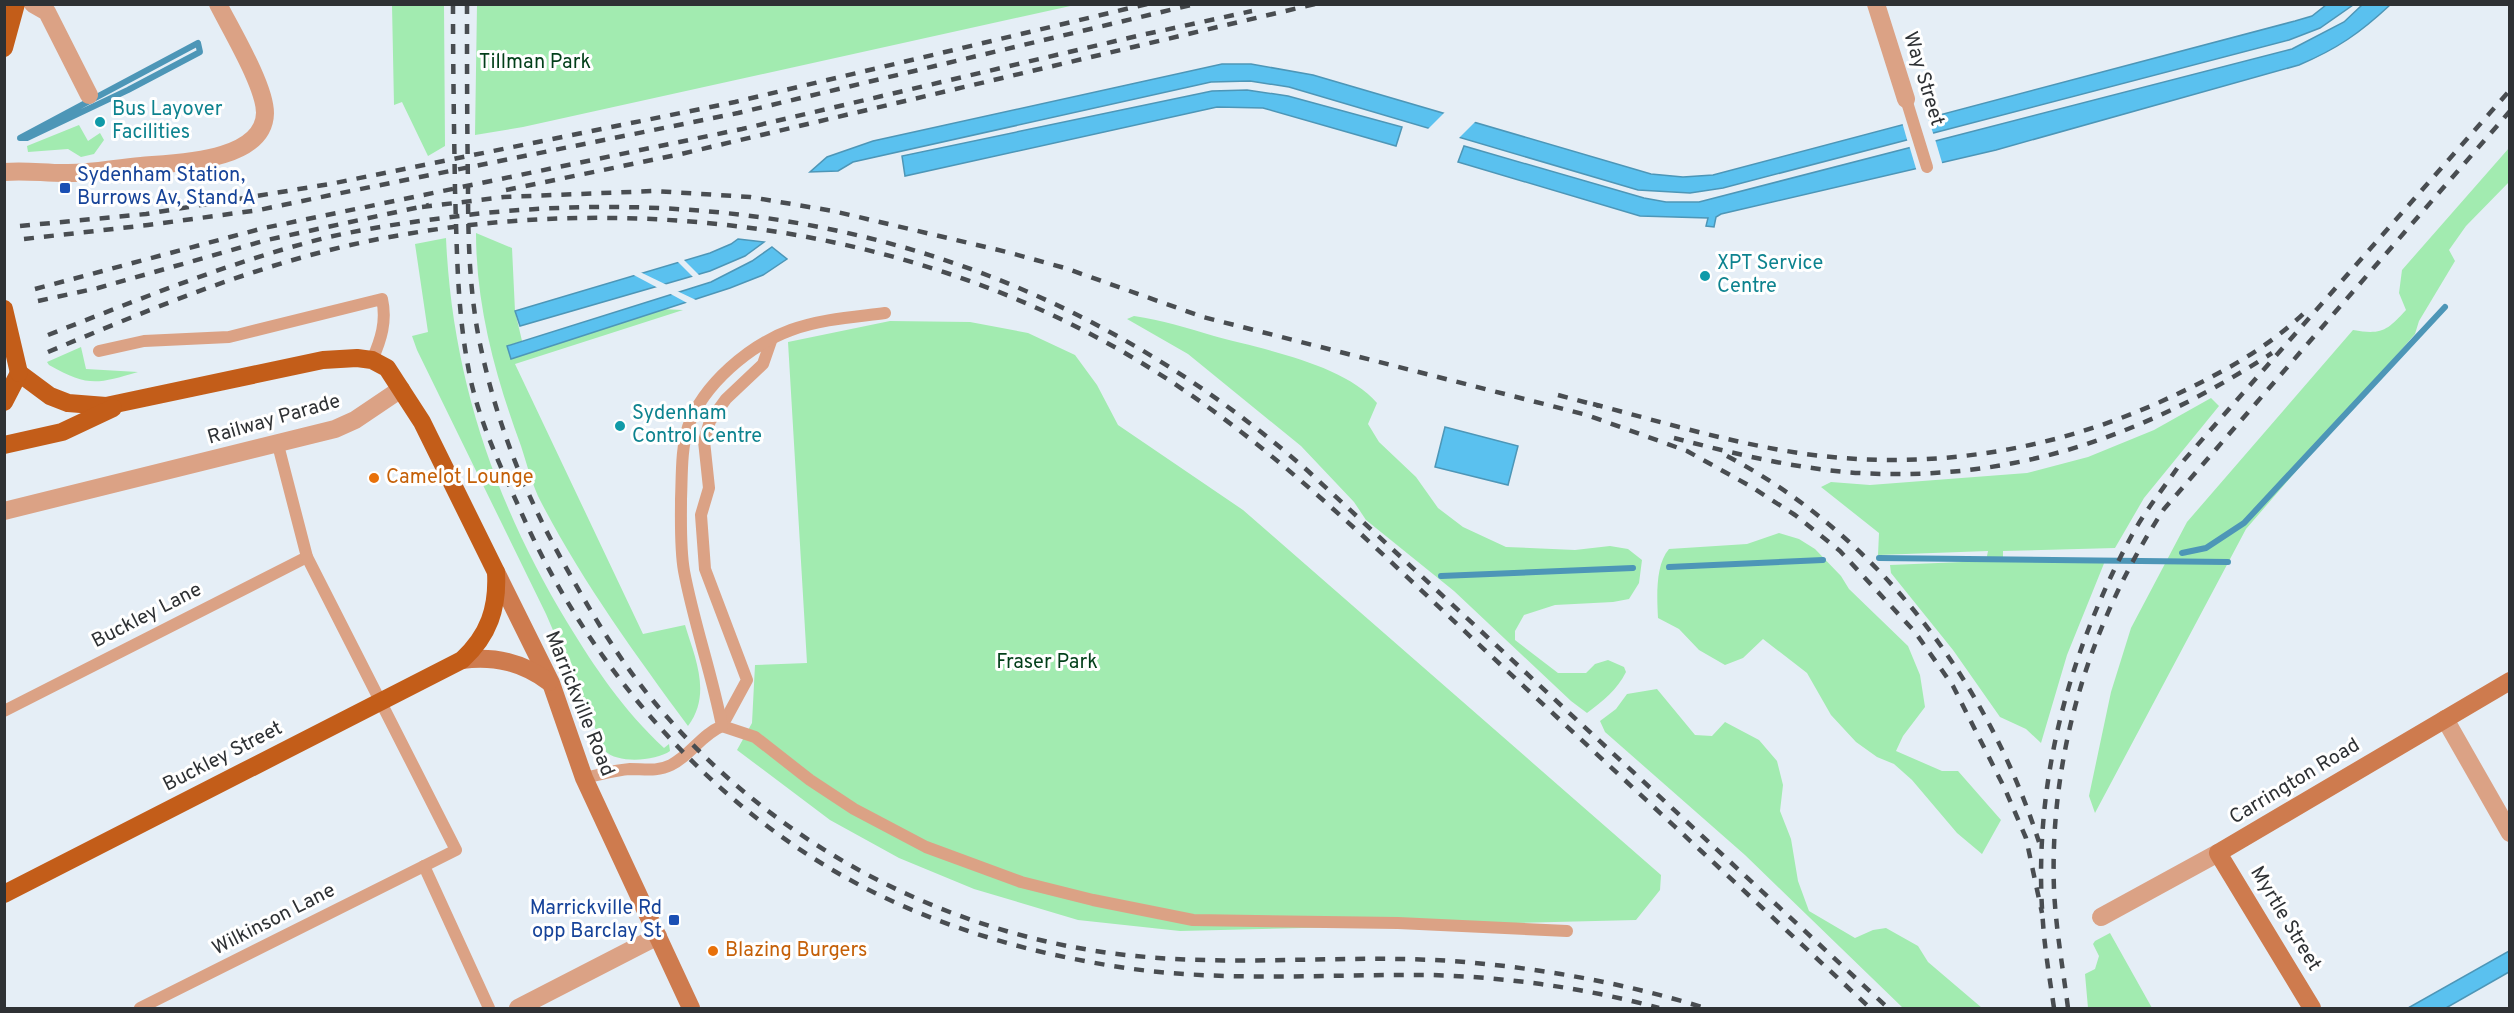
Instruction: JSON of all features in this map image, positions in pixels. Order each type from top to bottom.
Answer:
[{"type":"main road","points":[[4,48],[16,4]]},
{"type":"main road","points":[[4,309],[19,373],[50,396],[87,406],[125,403],[323,360],[357,358],[372,360],[387,368],[401,389]]},
{"type":"main road","points":[[4,402],[19,373]]},
{"type":"main road","name":"Marrickville Road","points":[[401,389],[422,422],[551,683],[584,778],[691,1008]]},
{"type":"main road","points":[[4,445],[62,432],[125,403]]},
{"type":"main road","name":"Buckley Street","points":[[462,660],[486,632],[494,612],[497,592],[496,572]]},
{"type":"main road","name":"Buckley Street","points":[[4,894],[462,660],[480,658],[517,663],[551,683]]},
{"type":"main road","name":"Carrington Road","points":[[2218,854],[2510,681]]},
{"type":"main road","name":"Myrtle Street","points":[[2218,854],[2312,1008]]},
{"type":"street","points":[[33,4],[47,12],[89,95]]},
{"type":"street","points":[[4,172],[24,170],[64,173],[188,162],[229,152],[253,138],[262,127],[265,113],[261,92],[218,4]]},
{"type":"street","name":"Way Street","points":[[1876,4],[1906,99]]},
{"type":"street","name":"Railway Parade","points":[[4,511],[278,445],[335,429],[355,420],[401,389]]},
{"type":"street","points":[[2445,719],[2510,833]]},
{"type":"street","name":"Carrington Road","points":[[2101,916],[2218,854]]},
{"type":"street","points":[[518,1008],[658,936]]},
{"type":"lane","name":"Way Street","points":[[1906,99],[1927,167]]},
{"type":"lane","points":[[99,351],[144,341],[230,337],[382,299],[385,314],[379,344],[372,360]]},
{"type":"lane","points":[[722,726],[684,569],[681,528],[684,455],[688,428],[696,407],[710,386],[732,366],[790,330],[832,320],[885,313]]},
{"type":"lane","points":[[584,778],[618,771],[659,770],[680,760],[707,732],[722,726],[747,680],[705,569],[701,515],[709,488],[704,441],[710,421],[726,399],[763,364],[771,341]]},
{"type":"lane","points":[[278,445],[307,556],[380,703]]},
{"type":"lane","name":"Buckley Lane","points":[[4,711],[307,556]]},
{"type":"lane","name":"Wilkinson Lane","points":[[140,1008],[456,850],[380,703]]},
{"type":"lane","points":[[722,726],[755,737],[810,780],[846,804],[926,848],[1021,882],[1093,900],[1193,920],[1398,923],[1567,931]]},
{"type":"lane","points":[[424,866],[489,1008]]},
{"type":"green space","name":"Tillman Park","points":[[477,4],[1075,5],[523,127],[475,135]]},
{"type":"green space","points":[[392,5],[444,5],[445,146],[428,156],[402,102],[394,105]]},
{"type":"green space","points":[[79,125],[88,141],[100,133],[104,140],[94,154],[81,157],[68,149],[28,152],[27,146]]},
{"type":"green space","points":[[2509,148],[2509,182],[2466,226],[2449,250],[2455,261],[2419,321],[2415,334],[2246,529],[2095,813],[2089,796],[2111,692],[2131,628],[2187,522],[2353,330],[2370,332],[2383,330],[2394,323],[2406,310],[2399,293],[2402,270]]},
{"type":"green space","points":[[476,233],[512,248],[515,311],[522,341],[507,346],[511,359],[660,309],[683,310],[515,364],[643,634],[685,625],[697,663],[700,689],[695,714],[688,726],[592,589],[557,531],[532,482],[503,394],[489,342],[480,288]]},
{"type":"green space","points":[[446,238],[457,340],[468,389],[499,485],[541,577],[567,622],[623,704],[664,748],[669,744],[670,751],[664,754],[637,760],[619,758],[605,751],[546,614],[417,350],[412,336],[428,332],[415,244]]},
{"type":"green space","points":[[1134,316],[1174,324],[1301,360],[1324,368],[1362,389],[1377,403],[1368,424],[1379,442],[1416,477],[1438,508],[1463,527],[1506,547],[1575,550],[1610,546],[1628,549],[1642,560],[1639,583],[1629,599],[1555,605],[1524,615],[1515,631],[1515,640],[1558,673],[1586,673],[1595,664],[1608,660],[1624,667],[1626,672],[1614,690],[1587,713],[1571,701],[1454,591],[1366,520],[1354,502],[1301,446],[1188,354],[1127,319]]},
{"type":"green space","name":"Fraser Park","points":[[890,321],[970,322],[1028,333],[1075,355],[1097,385],[1118,425],[1243,510],[1661,875],[1660,890],[1636,920],[1180,931],[1078,920],[974,889],[899,858],[830,820],[737,750],[752,723],[755,665],[807,663],[788,342]]},
{"type":"green space","points":[[81,347],[86,369],[138,372],[102,381],[83,380],[62,372],[47,362]]},
{"type":"green space","points":[[2211,398],[2219,406],[2144,498],[2115,548],[2003,551],[2003,560],[2078,558],[2105,561],[2067,655],[2041,743],[2026,729],[2000,717],[1953,650],[1891,573],[1890,565],[1986,561],[1988,551],[1878,555],[1879,533],[1821,487],[1831,482],[1870,485],[2027,473],[2088,457],[2154,430]]},
{"type":"green space","points":[[1779,533],[1799,539],[1815,549],[1841,576],[1849,589],[1908,646],[1920,675],[1925,707],[1903,736],[1896,751],[1942,771],[1958,771],[2001,820],[1982,854],[1957,833],[1912,780],[1894,764],[1877,757],[1856,742],[1831,715],[1807,673],[1763,639],[1743,658],[1725,665],[1699,650],[1679,629],[1658,618],[1659,573],[1664,556],[1669,549],[1747,544]]},
{"type":"green space","points":[[1657,689],[1695,735],[1712,736],[1725,722],[1759,740],[1777,761],[1783,785],[1780,811],[1791,839],[1798,881],[1809,911],[1855,938],[1873,930],[1886,928],[1918,946],[1928,962],[1982,1008],[1903,1008],[1745,855],[1605,732],[1600,721],[1616,709],[1627,694]]},
{"type":"green space","points":[[2110,933],[2152,1008],[2088,1008],[2085,974],[2095,969],[2099,956],[2093,944]]},
{"type":"water","points":[[2326,5],[2353,5],[2320,28],[2289,40],[1723,188],[1690,193],[1638,190],[1289,87],[1250,81],[1211,82],[853,162],[838,171],[810,172],[827,157],[873,141],[1222,64],[1251,64],[1313,75],[1651,174],[1683,177],[1713,175],[2295,21],[2312,16]]},
{"type":"water","points":[[2362,5],[2390,5],[2347,40],[2299,65],[1996,150],[1721,214],[1716,217],[1714,227],[1706,226],[1708,218],[1640,216],[1458,162],[1464,146],[1644,198],[1666,202],[1699,202],[2292,49],[2344,22]]},
{"type":"water","points":[[1247,90],[1288,96],[1402,127],[1396,146],[1263,108],[1217,107],[905,176],[902,156],[1212,91]]},
{"type":"water","points":[[738,239],[764,242],[745,256],[710,271],[520,326],[515,311],[710,253]]},
{"type":"water","points":[[772,247],[787,259],[763,275],[730,288],[511,359],[507,346],[711,282],[752,261]]},
{"type":"water","points":[[1445,427],[1518,446],[1508,485],[1435,467]]},
{"type":"water","points":[[2509,951],[2509,972],[2446,1008],[2408,1008]]},
{"type":"pier","points":[[1446,111],[1477,120],[1457,140],[1426,131]]},
{"type":"pier","points":[[1927,115],[1934,136],[1908,143],[1902,122]]},
{"type":"pier","points":[[1935,139],[1943,166],[1917,172],[1909,145]]},
{"type":"pier","points":[[682,258],[701,277],[695,279],[676,260]]},
{"type":"pier","points":[[638,271],[669,286],[660,289],[630,273]]},
{"type":"pier","points":[[675,290],[698,301],[689,304],[667,292]]},
{"type":"waterway","points":[[198,43],[200,52],[128,90],[27,138],[20,138],[198,43]]},
{"type":"waterway","points":[[2182,553],[2206,548],[2244,523],[2445,307]]},
{"type":"waterway","points":[[1879,558],[2228,562]]},
{"type":"waterway","points":[[1669,567],[1823,560]]},
{"type":"waterway","points":[[1441,576],[1633,568]]},
{"type":"railway","points":[[453,4],[455,190],[460,300],[468,366],[476,402],[488,437],[545,561],[576,616],[611,668],[650,717],[694,763],[740,805],[790,843],[877,894],[947,924],[1020,947],[1058,956],[1133,969],[1207,975],[1430,975],[1488,978],[1575,989],[1659,1008]]},
{"type":"railway","points":[[467,4],[468,222],[473,296],[485,367],[515,460],[555,548],[593,615],[628,668],[668,718],[715,766],[766,809],[821,848],[879,881],[941,909],[1004,930],[1070,946],[1136,956],[1177,959],[1383,959],[1465,962],[1586,979],[1676,999],[1705,1008]]},
{"type":"railway","points":[[20,226],[146,214],[330,184],[735,102],[1147,4]]},
{"type":"railway","points":[[24,239],[259,210],[738,113],[1195,4]]},
{"type":"railway","points":[[506,190],[681,154],[1315,4]]},
{"type":"railway","points":[[35,289],[264,228],[742,129],[1252,11]]},
{"type":"railway","points":[[2054,1008],[2044,934],[2041,872],[2043,822],[2049,772],[2059,722],[2073,674],[2109,580],[2137,526],[2178,467],[2510,90]]},
{"type":"railway","points":[[2068,1008],[2054,890],[2054,840],[2059,789],[2067,740],[2079,691],[2095,644],[2115,597],[2164,509],[2510,111]]},
{"type":"railway","points":[[422,207],[504,197],[654,191],[750,197],[833,211],[1065,268],[1203,317],[1587,415],[1687,451],[1750,486],[1795,515],[1840,551],[1915,632],[1953,686],[2005,789],[2026,838],[2042,913]]},
{"type":"railway","points":[[38,301],[98,288],[267,240],[429,205]]},
{"type":"railway","points":[[48,335],[152,294],[257,257],[329,237],[383,226],[475,214],[591,207],[704,211],[814,226],[920,252],[1023,290],[1122,338],[1217,399],[1308,471],[1888,1008]]},
{"type":"railway","points":[[48,352],[170,302],[294,260],[379,239],[474,225],[571,218],[668,220],[765,230],[861,248],[954,276],[1044,311],[1130,356],[1177,386],[1266,452],[1351,525],[1870,1008]]},
{"type":"railway","points":[[1593,404],[1712,435],[1803,454],[1874,460],[1958,457],[2041,443],[2081,432],[2160,402],[2253,353],[2303,314]]},
{"type":"railway","points":[[1674,438],[1753,457],[1835,471],[1889,474],[1942,473],[1992,467],[2042,457],[2136,426],[2182,405],[2272,353]]},
{"type":"railway","points":[[1558,395],[1599,406]]},
{"type":"railway","points":[[1727,456],[1782,489],[1833,527],[1879,571],[1920,619],[1958,670],[1990,725],[2017,782],[2039,842]]},
{"type":"place","name":"Bus Layover Facilities","points":[[100,122]]},
{"type":"place","name":"Sydenham Station, Burrows Av, Stand A","points":[[65,188]]},
{"type":"place","name":"XPT Service Centre","points":[[1705,276]]},
{"type":"place","name":"Sydenham Control Centre","points":[[620,426]]},
{"type":"place","name":"Camelot Lounge","points":[[374,478]]},
{"type":"place","name":"Marrickville Rd opp Barclay St","points":[[674,920]]},
{"type":"place","name":"Blazing Burgers","points":[[713,951]]}]
